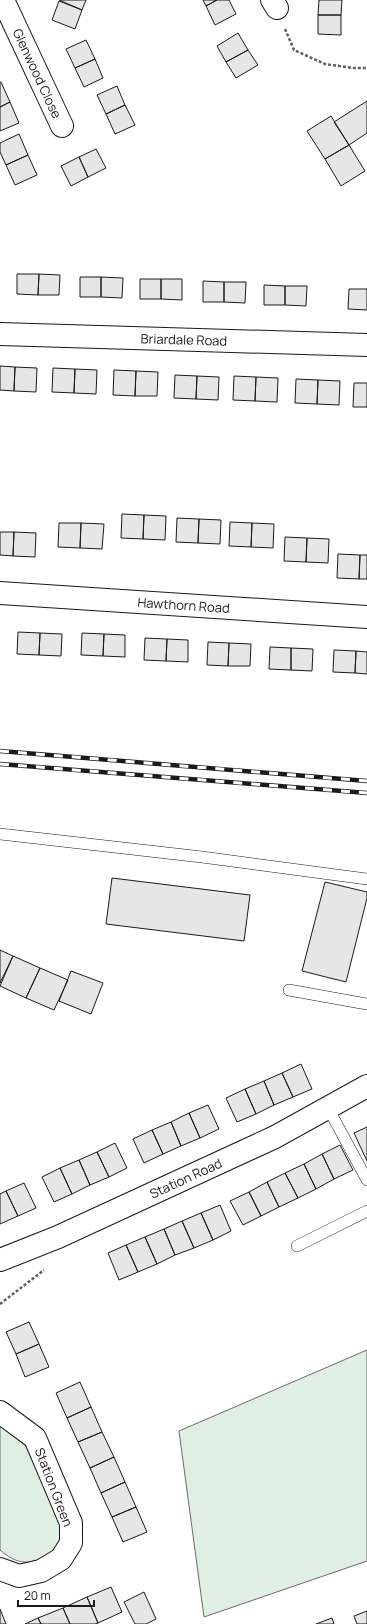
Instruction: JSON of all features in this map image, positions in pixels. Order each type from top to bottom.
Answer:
[{"type":"street","name":"Glenwood Close","points":[[3,0],[62,126]]},
{"type":"street","name":"Briardale Road","points":[[0,334],[367,345]]},
{"type":"street","name":"Hawthorn Road","points":[[0,593],[367,617]]},
{"type":"street","name":"Station Road","points":[[0,1260],[58,1237],[268,1140],[367,1086]]},
{"type":"street","name":"Station Green","points":[[0,1412],[36,1438],[71,1523],[72,1543],[61,1559],[41,1571],[19,1576],[0,1569]]},
{"type":"lane","points":[[0,834],[202,857],[367,879]]},
{"type":"lane","points":[[289,990],[367,1004]]},
{"type":"lane","points":[[328,1108],[367,1180]]},
{"type":"lane","points":[[297,1246],[367,1211]]},
{"type":"path","points":[[275,4],[294,50],[325,64],[353,68],[367,68]]},
{"type":"path","points":[[0,1304],[48,1267]]},
{"type":"green space","points":[[367,1350],[367,1561],[204,1617],[179,1431]]},
{"type":"green space","points":[[0,1421],[24,1442],[62,1524],[59,1546],[44,1557],[30,1562],[16,1560],[0,1550]]},
{"type":"building","points":[[59,0],[86,0],[82,10]]},
{"type":"building","points":[[203,0],[217,0],[206,6]]},
{"type":"building","points":[[217,0],[229,0],[236,14],[215,25],[206,6]]},
{"type":"building","points":[[319,0],[342,0],[341,15],[318,15]]},
{"type":"building","points":[[59,1],[82,10],[75,29],[52,20]]},
{"type":"building","points":[[318,15],[341,15],[341,35],[318,34]]},
{"type":"building","points":[[238,33],[248,50],[226,62],[217,46]]},
{"type":"building","points":[[86,40],[95,59],[75,68],[66,49]]},
{"type":"building","points":[[248,50],[258,65],[236,78],[226,62]]},
{"type":"building","points":[[95,59],[103,78],[84,87],[75,68]]},
{"type":"building","points":[[0,82],[10,102],[0,107]]},
{"type":"building","points":[[117,86],[125,105],[106,114],[97,95]]},
{"type":"building","points":[[367,101],[367,133],[349,145],[334,122]]},
{"type":"building","points":[[10,102],[19,123],[0,131],[0,107]]},
{"type":"building","points":[[125,105],[135,125],[115,134],[106,114]]},
{"type":"building","points":[[331,116],[349,145],[325,159],[307,131]]},
{"type":"building","points":[[19,134],[28,155],[6,165],[0,152],[0,143]]},
{"type":"building","points":[[349,145],[365,171],[341,186],[325,159]]},
{"type":"building","points":[[96,149],[106,168],[88,177],[79,157]]},
{"type":"building","points":[[28,155],[37,175],[15,185],[6,165]]},
{"type":"building","points":[[79,157],[88,177],[71,186],[61,166]]},
{"type":"building","points":[[17,274],[39,274],[38,295],[17,294]]},
{"type":"building","points":[[39,274],[60,275],[59,295],[38,295]]},
{"type":"building","points":[[80,277],[101,277],[101,297],[80,297]]},
{"type":"building","points":[[101,277],[123,278],[122,298],[101,297]]},
{"type":"building","points":[[140,279],[161,279],[161,299],[140,299]]},
{"type":"building","points":[[161,279],[182,279],[182,300],[161,299]]},
{"type":"building","points":[[203,281],[224,282],[224,302],[203,302]]},
{"type":"building","points":[[224,282],[246,282],[245,303],[224,302]]},
{"type":"building","points":[[264,285],[285,286],[285,305],[264,305]]},
{"type":"building","points":[[285,286],[307,286],[306,306],[285,305]]},
{"type":"building","points":[[349,289],[367,289],[367,310],[348,309]]},
{"type":"building","points":[[0,366],[15,367],[14,391],[0,390]]},
{"type":"building","points":[[15,367],[37,368],[36,392],[14,391]]},
{"type":"building","points":[[53,368],[75,369],[74,393],[52,392]]},
{"type":"building","points":[[75,369],[97,370],[96,394],[74,393]]},
{"type":"building","points":[[114,370],[136,371],[135,396],[113,395]]},
{"type":"building","points":[[136,371],[158,372],[157,396],[135,396]]},
{"type":"building","points":[[175,375],[197,376],[196,399],[174,398]]},
{"type":"building","points":[[197,376],[219,377],[218,400],[196,399]]},
{"type":"building","points":[[234,376],[256,377],[255,401],[233,400]]},
{"type":"building","points":[[256,377],[278,378],[277,402],[255,401]]},
{"type":"building","points":[[296,379],[318,380],[317,404],[295,403]]},
{"type":"building","points":[[318,380],[340,381],[339,405],[317,404]]},
{"type":"building","points":[[354,383],[367,383],[367,407],[353,407]]},
{"type":"building","points":[[122,514],[144,515],[143,539],[121,538]]},
{"type":"building","points":[[144,515],[166,516],[165,540],[143,539]]},
{"type":"building","points":[[177,518],[199,519],[198,543],[176,542]]},
{"type":"building","points":[[199,519],[221,520],[220,544],[198,543]]},
{"type":"building","points":[[230,522],[252,523],[251,547],[229,546]]},
{"type":"building","points":[[59,523],[81,523],[80,548],[58,547]]},
{"type":"building","points":[[81,523],[104,524],[102,549],[80,548]]},
{"type":"building","points":[[252,523],[274,524],[273,548],[251,547]]},
{"type":"building","points":[[0,532],[14,532],[13,556],[0,555]]},
{"type":"building","points":[[14,532],[36,533],[35,557],[13,556]]},
{"type":"building","points":[[285,537],[307,538],[306,562],[284,561]]},
{"type":"building","points":[[307,538],[329,539],[328,563],[306,562]]},
{"type":"building","points":[[338,554],[360,555],[359,579],[337,578]]},
{"type":"building","points":[[360,555],[367,555],[367,579],[359,579]]},
{"type":"building","points":[[18,632],[40,633],[39,655],[17,654]]},
{"type":"building","points":[[40,633],[62,634],[61,656],[39,655]]},
{"type":"building","points":[[82,633],[104,634],[103,656],[81,655]]},
{"type":"building","points":[[104,634],[125,635],[125,657],[103,656]]},
{"type":"building","points":[[145,638],[167,639],[166,661],[144,660]]},
{"type":"building","points":[[167,639],[188,640],[188,662],[166,661]]},
{"type":"building","points":[[208,642],[229,643],[228,666],[207,665]]},
{"type":"building","points":[[229,643],[251,644],[250,666],[228,666]]},
{"type":"building","points":[[270,647],[291,648],[291,670],[269,669]]},
{"type":"building","points":[[291,648],[313,649],[312,671],[291,670]]},
{"type":"building","points":[[334,650],[356,651],[355,673],[333,672]]},
{"type":"building","points":[[356,651],[367,652],[367,674],[355,673]]},
{"type":"building","points":[[112,878],[250,895],[244,941],[106,924]]},
{"type":"building","points":[[325,882],[367,892],[367,898],[346,982],[302,971]]},
{"type":"building","points":[[0,950],[13,956],[0,983]]},
{"type":"building","points":[[13,956],[40,968],[26,998],[0,986]]},
{"type":"building","points":[[40,968],[68,980],[54,1010],[26,998]]},
{"type":"building","points":[[71,971],[103,983],[91,1014],[59,1001]]},
{"type":"building","points":[[301,1064],[312,1089],[293,1097],[282,1073]]},
{"type":"building","points":[[282,1073],[293,1097],[274,1105],[264,1081]]},
{"type":"building","points":[[264,1081],[274,1105],[256,1114],[245,1089]]},
{"type":"building","points":[[245,1089],[256,1114],[237,1122],[226,1098]]},
{"type":"building","points":[[208,1105],[219,1129],[200,1138],[189,1113]]},
{"type":"building","points":[[189,1113],[200,1138],[181,1146],[171,1122]]},
{"type":"building","points":[[171,1122],[181,1146],[163,1154],[152,1130]]},
{"type":"building","points":[[367,1127],[367,1161],[354,1133]]},
{"type":"building","points":[[152,1130],[163,1154],[144,1163],[133,1139]]},
{"type":"building","points":[[115,1143],[127,1168],[109,1177],[97,1152]]},
{"type":"building","points":[[340,1145],[353,1170],[334,1179],[322,1154]]},
{"type":"building","points":[[97,1152],[109,1177],[90,1185],[79,1160]]},
{"type":"building","points":[[322,1154],[334,1179],[316,1189],[304,1164]]},
{"type":"building","points":[[79,1160],[90,1185],[72,1194],[60,1168]]},
{"type":"building","points":[[304,1164],[316,1189],[298,1198],[285,1173]]},
{"type":"building","points":[[60,1168],[72,1194],[54,1202],[42,1177]]},
{"type":"building","points":[[285,1173],[298,1198],[279,1207],[267,1182]]},
{"type":"building","points":[[267,1182],[279,1207],[261,1216],[249,1192]]},
{"type":"building","points":[[24,1183],[36,1208],[18,1216],[6,1191]]},
{"type":"building","points":[[6,1191],[18,1216],[0,1224],[0,1194]]},
{"type":"building","points":[[249,1192],[261,1216],[243,1225],[230,1201]]},
{"type":"building","points":[[220,1205],[231,1231],[213,1240],[201,1213]]},
{"type":"building","points":[[201,1213],[213,1240],[194,1248],[182,1221]]},
{"type":"building","points":[[182,1221],[194,1248],[175,1255],[164,1229]]},
{"type":"building","points":[[164,1229],[175,1255],[157,1264],[145,1237]]},
{"type":"building","points":[[145,1237],[157,1264],[138,1272],[126,1245]]},
{"type":"building","points":[[126,1245],[138,1272],[119,1280],[108,1253]]},
{"type":"building","points":[[29,1322],[39,1344],[16,1354],[6,1332]]},
{"type":"building","points":[[39,1344],[49,1367],[25,1377],[16,1354]]},
{"type":"building","points":[[80,1382],[91,1407],[67,1418],[56,1393]]},
{"type":"building","points":[[91,1407],[102,1432],[78,1442],[67,1418]]},
{"type":"building","points":[[102,1432],[114,1457],[90,1468],[78,1442]]},
{"type":"building","points":[[114,1457],[125,1482],[101,1493],[90,1468]]},
{"type":"building","points":[[125,1482],[136,1507],[112,1517],[101,1493]]},
{"type":"building","points":[[136,1507],[147,1532],[123,1542],[112,1517]]},
{"type":"building","points":[[111,1587],[122,1612],[98,1623],[87,1597]]},
{"type":"building","points":[[144,1592],[156,1619],[146,1624],[135,1624],[124,1602]]},
{"type":"building","points":[[87,1597],[98,1623],[70,1624],[63,1608]]},
{"type":"building","points":[[63,1608],[70,1624],[41,1624],[38,1618]]},
{"type":"building","points":[[0,1609],[6,1624],[0,1624]]},
{"type":"building","points":[[367,1611],[367,1624],[357,1624],[354,1616]]},
{"type":"building","points":[[38,1618],[41,1624],[25,1624]]},
{"type":"building","points":[[332,1618],[334,1624],[316,1624]]},
{"type":"railway","points":[[0,751],[367,781]]},
{"type":"railway","points":[[0,764],[367,793]]}]
